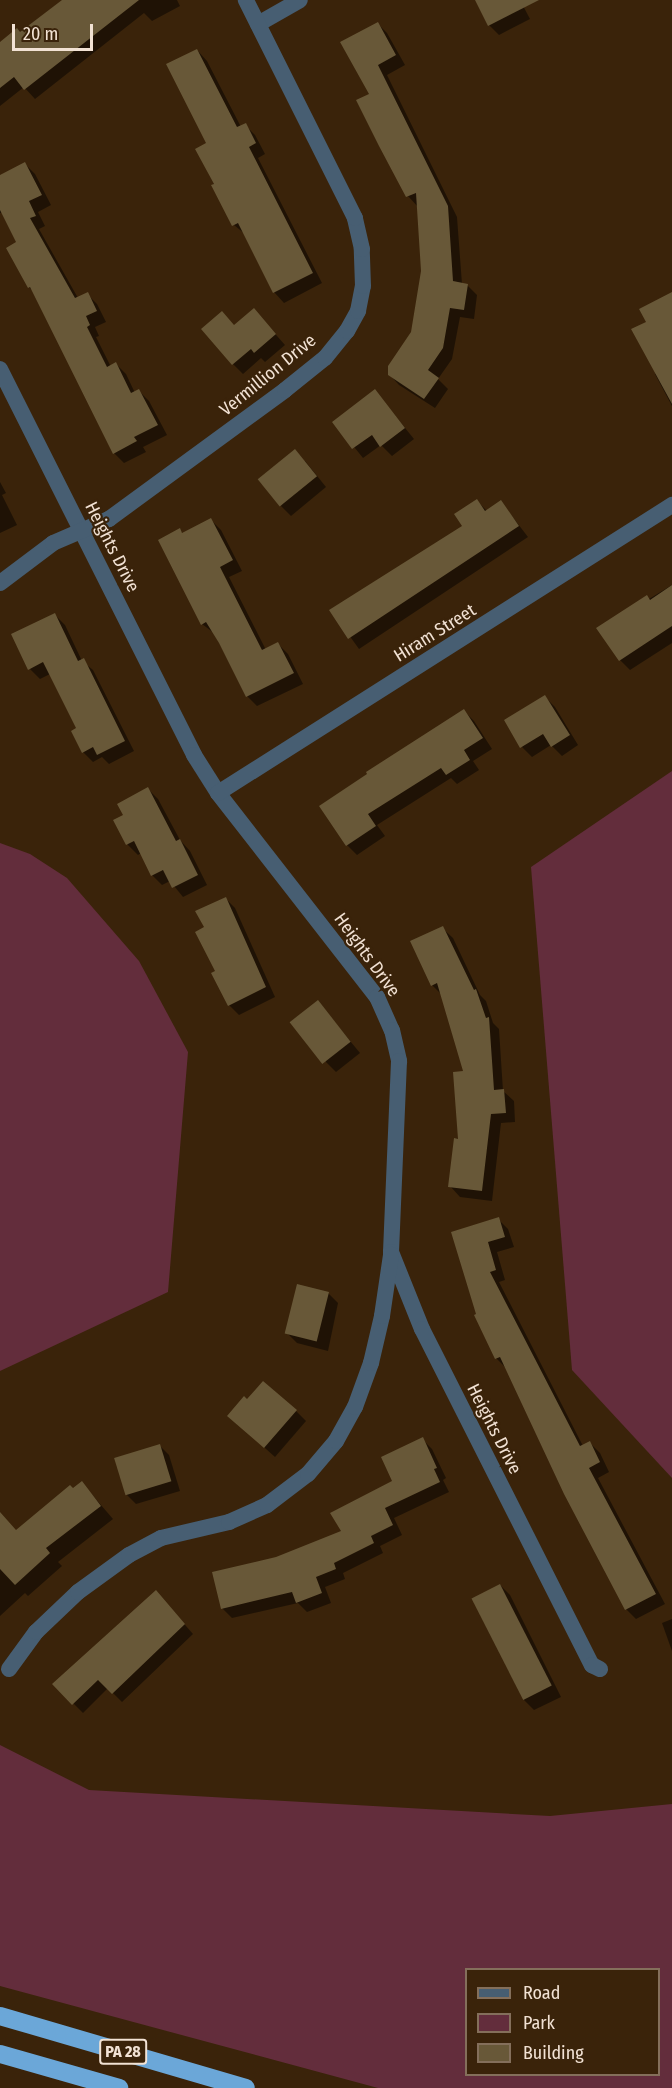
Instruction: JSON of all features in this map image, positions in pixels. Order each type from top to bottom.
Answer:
[{"type":"highway","name":"PA 28","points":[[0,2016],[246,2088]]},
{"type":"highway","name":"PA 28","points":[[0,2054],[119,2088]]},
{"type":"street","name":"Vermillion Drive","points":[[0,583],[53,543],[109,519],[301,377],[325,358],[347,331],[358,312],[363,286],[362,249],[355,218],[246,0]]},
{"type":"street","points":[[258,24],[300,0]]},
{"type":"street","name":"Heights Drive","points":[[0,369],[194,755],[218,793],[377,998],[392,1030],[399,1061],[392,1252],[422,1329],[592,1665],[600,1669]]},
{"type":"street","name":"Hiram Street","points":[[218,793],[672,505]]},
{"type":"street","points":[[9,1669],[36,1632],[78,1592],[129,1556],[161,1538],[229,1522],[267,1505],[308,1474],[336,1441],[355,1407],[371,1363],[382,1316],[392,1252]]},
{"type":"green space","points":[[672,771],[672,1478],[572,1370],[531,867]]},
{"type":"green space","points":[[0,843],[30,854],[67,878],[139,961],[188,1052],[168,1292],[0,1371]]},
{"type":"green space","points":[[0,1745],[89,1790],[550,1816],[672,1804],[672,2088],[378,2088],[0,1986]]},
{"type":"building","points":[[62,0],[139,0],[24,90],[14,77],[0,88],[0,42],[17,28],[20,32]]},
{"type":"building","points":[[475,0],[539,0],[488,26]]},
{"type":"building","points":[[378,22],[396,55],[378,65],[448,206],[453,281],[468,284],[464,310],[450,308],[443,348],[428,370],[439,378],[424,399],[388,375],[388,366],[411,332],[421,271],[416,193],[406,197],[379,146],[356,100],[369,94],[340,42]]},
{"type":"building","points":[[197,49],[237,127],[246,123],[256,143],[249,147],[313,273],[273,293],[238,223],[232,226],[211,185],[214,184],[195,149],[206,143],[166,64]]},
{"type":"building","points":[[25,162],[42,195],[29,201],[36,216],[30,218],[75,298],[88,292],[97,311],[86,316],[90,325],[87,327],[107,367],[116,362],[131,393],[139,389],[158,425],[134,437],[137,441],[113,454],[30,287],[28,288],[6,248],[16,242],[0,210],[0,175]]},
{"type":"building","points":[[672,292],[672,404],[631,329],[646,322],[639,309]]},
{"type":"building","points":[[254,308],[276,334],[254,353],[251,349],[232,365],[201,329],[222,311],[234,325]]},
{"type":"building","points":[[375,389],[405,428],[380,447],[372,435],[352,449],[332,422]]},
{"type":"building","points":[[295,449],[317,476],[280,506],[258,479]]},
{"type":"building","points":[[477,499],[485,511],[501,500],[519,526],[348,639],[329,610],[462,526],[454,514]]},
{"type":"building","points":[[211,518],[233,560],[220,567],[262,650],[278,642],[294,673],[246,697],[206,622],[201,625],[158,540],[180,528],[182,533]]},
{"type":"building","points":[[672,585],[672,626],[619,661],[596,628],[647,595],[650,600]]},
{"type":"building","points":[[55,613],[78,661],[84,658],[125,741],[97,755],[93,747],[82,753],[71,731],[76,728],[43,662],[28,670],[11,634]]},
{"type":"building","points":[[545,695],[570,735],[551,747],[543,734],[520,748],[504,720]]},
{"type":"building","points":[[464,709],[483,738],[464,750],[470,760],[446,775],[441,768],[368,814],[376,826],[346,846],[319,806],[367,774],[366,772]]},
{"type":"building","points":[[148,787],[176,841],[180,839],[198,875],[172,888],[163,870],[151,876],[134,841],[126,845],[113,820],[123,815],[117,804]]},
{"type":"building","points":[[226,897],[266,987],[228,1006],[211,973],[215,971],[195,932],[204,927],[195,911]]},
{"type":"building","points":[[443,926],[474,990],[476,989],[486,1018],[489,1017],[494,1090],[504,1089],[506,1113],[491,1114],[482,1191],[448,1187],[454,1138],[458,1139],[453,1072],[463,1071],[437,983],[431,986],[410,941]]},
{"type":"building","points":[[318,1000],[351,1042],[322,1064],[290,1022]]},
{"type":"building","points":[[499,1217],[505,1237],[488,1242],[496,1270],[490,1272],[580,1446],[590,1441],[600,1462],[589,1468],[656,1594],[625,1610],[564,1494],[500,1357],[495,1359],[474,1315],[476,1314],[451,1232]]},
{"type":"building","points":[[297,1284],[329,1292],[317,1341],[285,1333]]},
{"type":"building","points":[[263,1381],[297,1410],[264,1448],[227,1416],[244,1396],[247,1399]]},
{"type":"building","points":[[423,1437],[437,1468],[434,1469],[440,1482],[385,1508],[393,1525],[371,1536],[374,1543],[334,1563],[336,1569],[316,1577],[322,1593],[296,1603],[292,1592],[221,1609],[212,1572],[276,1557],[341,1531],[330,1513],[392,1481],[381,1457]]},
{"type":"building","points":[[160,1444],[171,1481],[125,1495],[114,1458]]},
{"type":"building","points":[[82,1481],[101,1506],[46,1548],[50,1553],[15,1585],[0,1569],[0,1512],[16,1530],[70,1485],[73,1488]]},
{"type":"building","points":[[500,1584],[552,1686],[523,1700],[471,1599]]},
{"type":"building","points":[[156,1590],[185,1624],[112,1694],[98,1680],[72,1705],[52,1684]]}]
